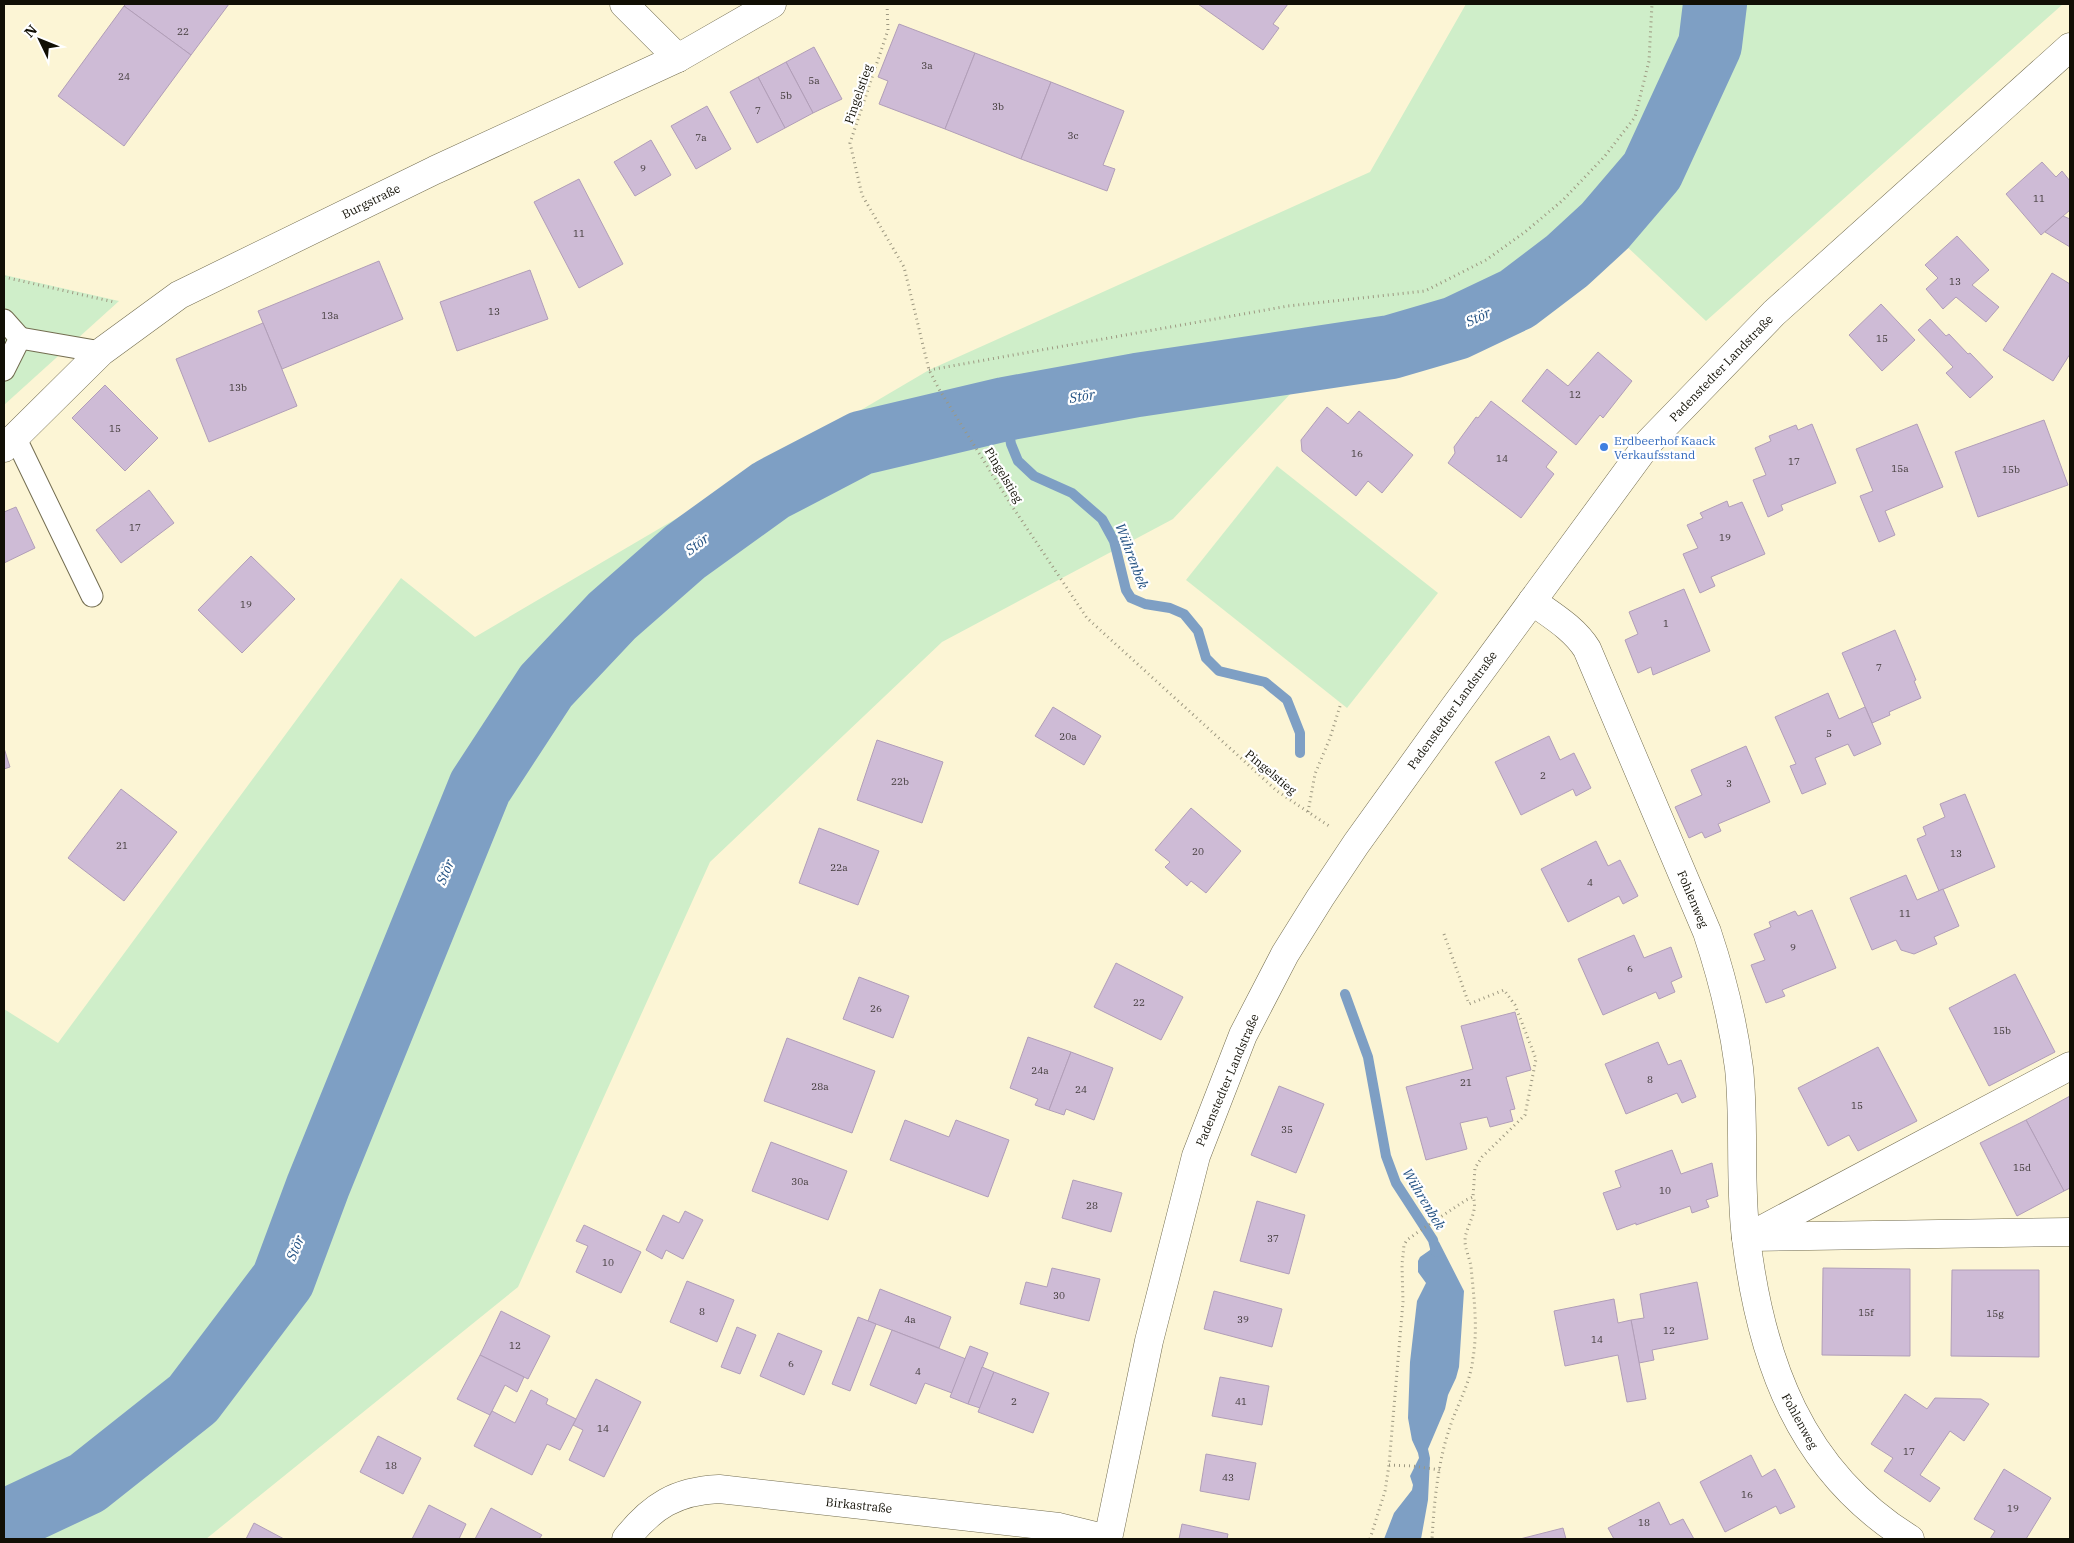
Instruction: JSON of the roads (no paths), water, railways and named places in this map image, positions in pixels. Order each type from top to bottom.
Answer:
[{"type":"street","points":[[624,4],[678,58]]},
{"type":"street","name":"Burgstraße","points":[[10,443],[101,352],[179,295],[426,174],[678,58],[772,4]]},
{"type":"street","name":"Padenstedter Landstraße","points":[[1108,1539],[1149,1341],[1196,1156],[1244,1035],[1272,978],[1320,898],[1356,844],[1649,442],[1774,313],[2070,47]]},
{"type":"street","name":"Fohlenweg","points":[[1532,601],[1572,630],[1587,648],[1707,932],[1722,978],[1733,1024],[1739,1070],[1746,1238],[1761,1322],[1771,1359],[1789,1407],[1812,1447],[1837,1479],[1890,1527],[1910,1539]]},
{"type":"street","points":[[1746,1238],[2070,1066]]},
{"type":"street","points":[[1746,1238],[2070,1232]]},
{"type":"street","name":"Birkastraße","points":[[626,1539],[650,1512],[666,1502],[699,1490],[719,1489],[1059,1527],[1108,1539]]},
{"type":"lane","points":[[4,320],[20,338],[101,352]]},
{"type":"lane","points":[[4,370],[20,338]]},
{"type":"lane","points":[[10,443],[92,596]]},
{"type":"water","points":[[1433,1240],[1439,1242],[1464,1291],[1459,1367],[1448,1395],[1445,1409],[1428,1449],[1430,1458],[1428,1500],[1421,1539],[1384,1539],[1394,1513],[1412,1490],[1413,1485],[1410,1476],[1419,1458],[1412,1440],[1408,1418],[1410,1362],[1417,1301],[1426,1283],[1418,1272],[1418,1261],[1420,1257],[1430,1250]]},
{"type":"waterway","name":"Stör","points":[[4,1522],[87,1483],[193,1399],[283,1280],[318,1186],[480,787],[546,686],[612,616],[685,552],[771,490],[861,443],[1005,409],[1137,385],[1391,347],[1456,328],[1517,299],[1567,261],[1605,226],[1652,171],[1710,45],[1715,4]]},
{"type":"waterway","name":"Wührenbek","points":[[1005,409],[1011,444],[1018,461],[1034,476],[1072,493],[1102,519],[1114,541],[1126,590],[1131,598],[1145,604],[1170,608],[1184,614],[1198,631],[1206,658],[1219,671],[1265,682],[1287,700],[1300,733],[1300,753]]},
{"type":"waterway","name":"Wührenbek","points":[[1345,994],[1368,1057],[1386,1156],[1396,1183],[1433,1240],[1436,1252]]},
{"type":"place","name":"Erdbeerhof Kaack Verkaufsstand","points":[[1604,447]]}]
